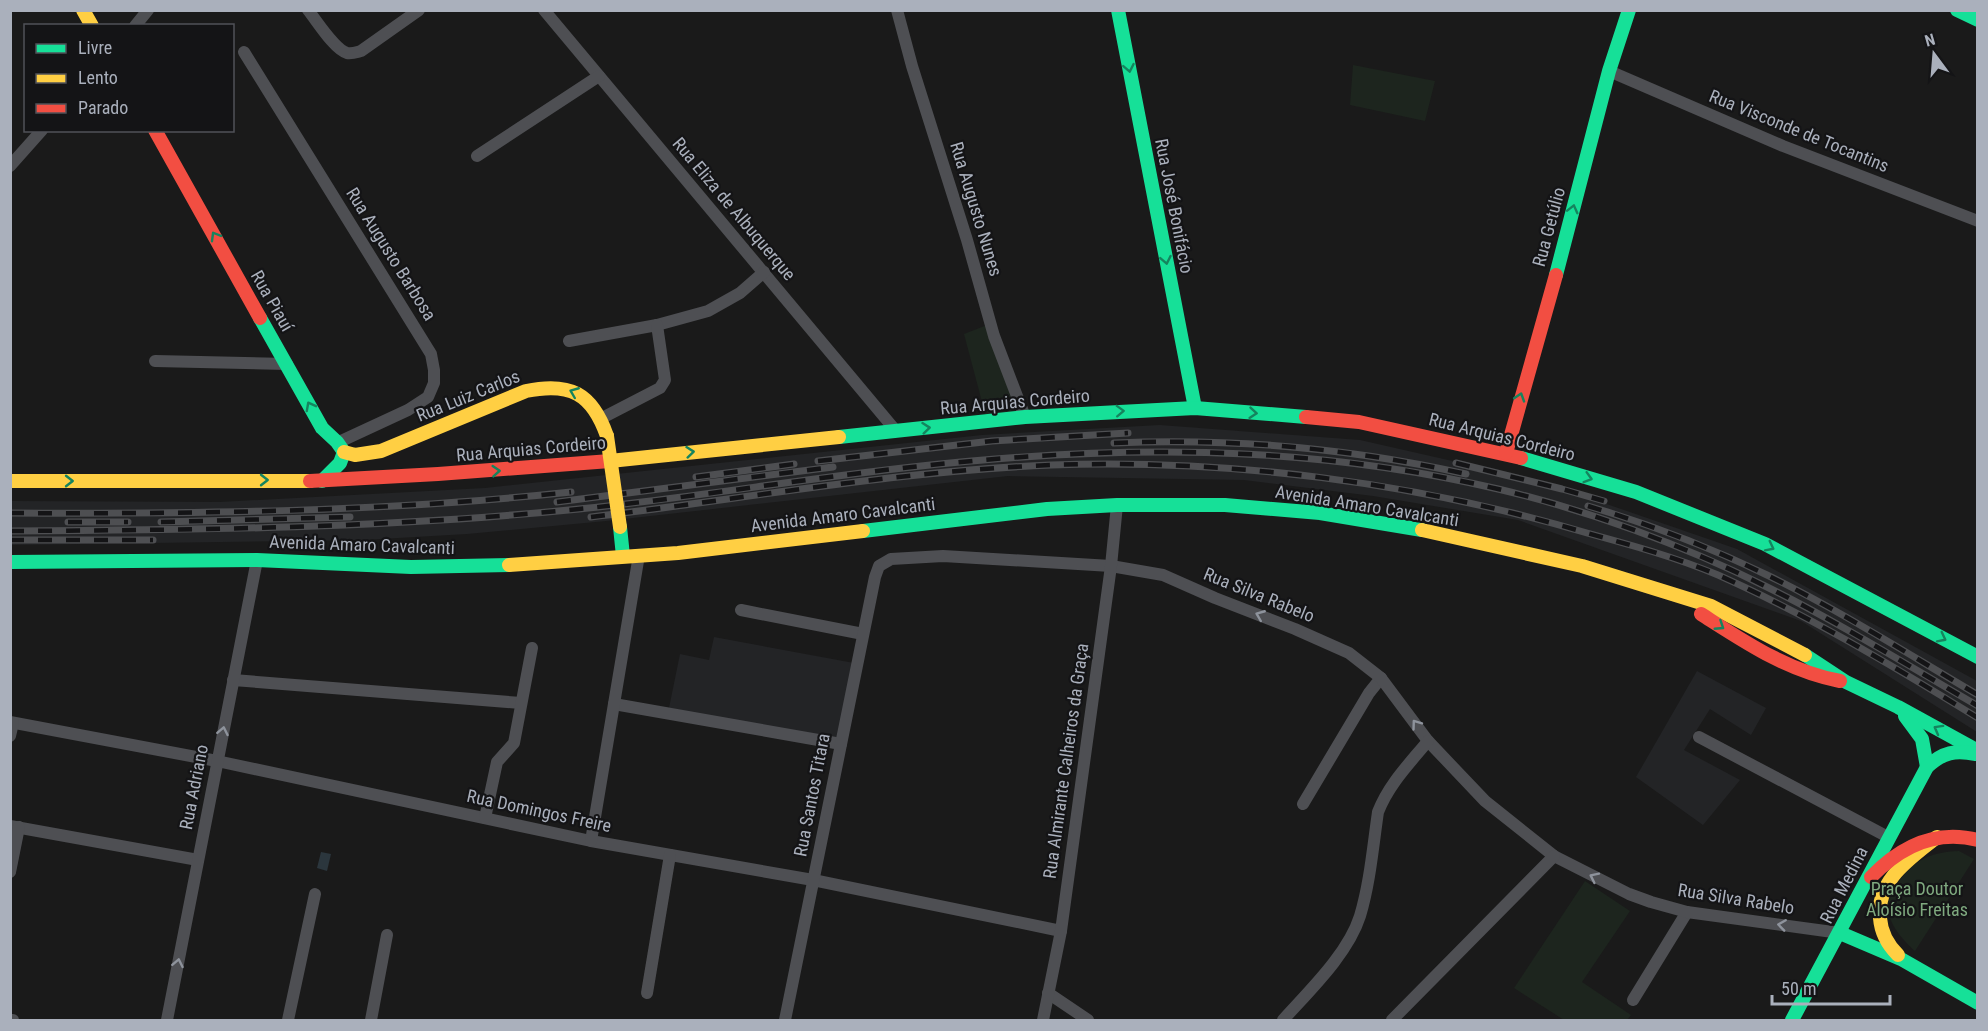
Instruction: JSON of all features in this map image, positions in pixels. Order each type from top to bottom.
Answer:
[{"type":"main road","points":[[83,10],[91,24]]},
{"type":"main road","name":"Rua José Bonifácio","points":[[1118,10],[1195,408]]},
{"type":"main road","name":"Rua Getúlio","points":[[1506,453],[1609,71],[1629,10]]},
{"type":"main road","points":[[1957,10],[1977,20]]},
{"type":"main road","name":"Rua Piauí","points":[[156,132],[322,428],[341,447]]},
{"type":"main road","name":"Rua Luiz Carlos","points":[[341,447],[355,456],[381,451],[537,388],[562,388],[585,397],[602,418],[607,436],[623,556]]},
{"type":"main road","name":"Rua Arquias Cordeiro","points":[[10,481],[321,481],[438,474],[580,464],[1025,417],[1195,408],[1359,422],[1506,453],[1636,492],[1765,544],[1977,655]]},
{"type":"main road","points":[[321,481],[340,463],[341,447]]},
{"type":"main road","points":[[381,451],[382,465],[388,469],[438,474]]},
{"type":"main road","name":"Avenida Amaro Cavalcanti","points":[[10,562],[257,560],[411,567],[490,566],[678,553],[1047,509],[1117,505],[1225,505],[1332,515],[1436,532],[1582,566],[1711,606],[1813,659],[1846,682],[1898,707],[1977,753]]},
{"type":"main road","name":"Avenida Amaro Cavalcanti","points":[[1671,595],[1783,663],[1818,678],[1846,682]]},
{"type":"main road","points":[[1746,642],[1813,659]]},
{"type":"main road","points":[[1898,707],[1923,738],[1928,767]]},
{"type":"main road","name":"Rua Medina","points":[[1792,1020],[1888,837],[1928,767],[1941,754],[1947,752],[1956,750],[1977,753]]},
{"type":"main road","points":[[1863,888],[1878,870],[1894,856],[1911,846],[1937,837],[1960,836],[1977,840]]},
{"type":"main road","points":[[1901,959],[1887,942],[1882,930],[1879,917],[1882,893],[1898,869],[1937,837]]},
{"type":"main road","name":"Rua Silva Rabelo","points":[[1839,933],[1901,959],[1977,1003]]},
{"type":"street","points":[[137,24],[148,10]]},
{"type":"street","points":[[308,10],[335,44],[345,52],[353,53],[361,51],[419,10]]},
{"type":"street","name":"Rua Eliza de Albuquerque","points":[[544,10],[896,431]]},
{"type":"street","name":"Rua Augusto Nunes","points":[[897,10],[994,336],[1025,417]]},
{"type":"street","name":"Rua Augusto Barbosa","points":[[244,52],[431,354],[434,383],[428,397],[341,447]]},
{"type":"street","name":"Rua Visconde de Tocantins","points":[[1609,71],[1784,146],[1977,221]]},
{"type":"street","points":[[477,156],[599,76]]},
{"type":"street","points":[[10,166],[40,132]]},
{"type":"street","points":[[569,341],[657,325],[708,311],[740,293],[764,272]]},
{"type":"street","points":[[602,418],[660,387],[665,380],[657,325]]},
{"type":"street","points":[[155,361],[287,364]]},
{"type":"street","name":"Rua Almirante Calheiros da Graça","points":[[1043,1020],[1061,931],[1111,566],[1117,505]]},
{"type":"street","points":[[591,841],[639,555]]},
{"type":"street","name":"Rua Silva Rabelo","points":[[874,577],[879,566],[891,559],[943,556],[1111,566],[1163,574],[1349,653],[1381,678],[1428,741],[1485,801],[1554,856],[1629,894],[1687,912],[1839,933]]},
{"type":"street","name":"Rua Adriano","points":[[166,1020],[257,560]]},
{"type":"street","name":"Rua Santos Titara","points":[[785,1020],[874,577]]},
{"type":"street","points":[[741,610],[863,634]]},
{"type":"street","points":[[485,818],[497,762],[513,743],[532,648]]},
{"type":"street","points":[[1302,804],[1369,693],[1381,678]]},
{"type":"street","points":[[233,680],[521,703]]},
{"type":"street","points":[[614,704],[841,744]]},
{"type":"street","points":[[10,736],[12,722]]},
{"type":"street","name":"Rua Domingos Freire","points":[[12,722],[218,761],[591,841],[813,880],[1061,931]]},
{"type":"street","points":[[1699,737],[1888,837]]},
{"type":"street","points":[[1283,1020],[1326,970],[1352,934],[1360,917],[1378,812],[1384,796],[1428,741]]},
{"type":"street","points":[[10,872],[15,826],[198,860]]},
{"type":"street","points":[[647,993],[670,855]]},
{"type":"street","points":[[1392,1020],[1554,856]]},
{"type":"street","points":[[288,1020],[315,894]]},
{"type":"street","points":[[1633,1000],[1687,912]]},
{"type":"street","points":[[371,1020],[387,935]]},
{"type":"street","points":[[1048,993],[1088,1020]]},
{"type":"shaded area","points":[[1160,425],[1360,440],[1540,481],[1737,549],[1977,681],[1977,732],[1801,621],[1518,520],[1373,496],[1244,480],[1008,476],[606,521],[467,534],[363,540],[11,545],[11,501],[220,502],[485,488],[982,435]]},
{"type":"shaded area","points":[[714,637],[854,663],[837,740],[669,708],[680,654],[709,660]]},
{"type":"shaded area","points":[[1697,671],[1766,708],[1751,735],[1710,709],[1684,750],[1740,780],[1703,825],[1636,777]]},
{"type":"shaded area","points":[[321,852],[331,854],[327,871],[317,868]]},
{"type":"green space","points":[[1353,65],[1435,81],[1425,121],[1350,105]]},
{"type":"green space","points":[[987,325],[1017,413],[986,417],[964,334]]},
{"type":"green space","name":"Praça Doutor Aloísio Freitas","points":[[1959,851],[1974,859],[1915,951],[1901,937],[1891,920],[1888,908],[1892,893],[1902,877],[1915,864],[1939,853]]},
{"type":"green space","points":[[1585,881],[1630,911],[1582,982],[1631,1015],[1627,1020],[1564,1020],[1514,988]]},
{"type":"railway","points":[[818,461],[992,441],[1128,433]]},
{"type":"railway","points":[[1114,443],[1203,442],[1291,447],[1379,457],[1466,474]]},
{"type":"railway","points":[[10,531],[224,529],[437,520],[621,505],[870,472],[986,460],[1133,452],[1206,452],[1279,456],[1352,463],[1425,474],[1498,489],[1566,507],[1634,530],[1701,556],[1792,600],[1978,706]]},
{"type":"railway","points":[[1456,463],[1604,501]]},
{"type":"railway","points":[[696,477],[794,464]]},
{"type":"railway","points":[[591,517],[878,479],[1051,465],[1119,464],[1254,470],[1389,487],[1522,515],[1636,547],[1718,575],[1817,624],[1978,718]]},
{"type":"railway","points":[[557,502],[833,467]]},
{"type":"railway","points":[[10,513],[150,513],[361,508],[571,492]]},
{"type":"railway","points":[[1588,506],[1679,537],[1767,575],[1847,618],[1978,695]]},
{"type":"railway","points":[[161,522],[350,517]]},
{"type":"railway","points":[[68,522],[128,522]]},
{"type":"railway","points":[[10,540],[153,540]]},
{"type":"traffic: fast","points":[[1118,10],[1195,408]]},
{"type":"traffic: fast","points":[[1556,275],[1609,71],[1629,10]]},
{"type":"traffic: fast","points":[[1957,10],[1978,20]]},
{"type":"traffic: fast","points":[[260,318],[322,428],[344,452],[340,463],[322,481]]},
{"type":"traffic: fast","points":[[839,437],[1025,417],[1195,408],[1306,417]]},
{"type":"traffic: fast","points":[[1521,458],[1636,492],[1765,544],[1978,657]]},
{"type":"traffic: fast","points":[[863,531],[1047,509],[1117,505],[1225,505],[1320,513],[1422,530]]},
{"type":"traffic: fast","points":[[620,527],[623,556]]},
{"type":"traffic: fast","points":[[10,562],[257,560],[411,567],[509,565]]},
{"type":"traffic: fast","points":[[1805,655],[1846,682],[1898,707],[1978,751]]},
{"type":"traffic: fast","points":[[1905,716],[1922,739],[1927,767]]},
{"type":"traffic: fast","points":[[1792,1020],[1927,767],[1938,758],[1950,753],[1976,754]]},
{"type":"traffic: fast","points":[[1840,933],[1901,959],[1978,1003]]},
{"type":"traffic: slow","points":[[83,10],[91,24]]},
{"type":"traffic: slow","points":[[344,452],[355,455],[381,451],[526,391],[555,388],[567,390],[586,400],[601,421],[607,436]]},
{"type":"traffic: slow","points":[[607,436],[620,527]]},
{"type":"traffic: slow","points":[[610,461],[839,437]]},
{"type":"traffic: slow","points":[[10,481],[310,481]]},
{"type":"traffic: slow","points":[[1422,530],[1582,566],[1711,606],[1805,655]]},
{"type":"traffic: slow","points":[[509,565],[678,553],[863,531]]},
{"type":"traffic: slow","points":[[1898,955],[1891,947],[1882,928],[1880,904],[1889,881],[1897,871],[1937,837]]},
{"type":"traffic: jam","points":[[156,132],[260,318]]},
{"type":"traffic: jam","points":[[1506,453],[1556,275]]},
{"type":"traffic: jam","points":[[1306,417],[1359,422],[1521,458]]},
{"type":"traffic: jam","points":[[310,481],[610,461]]},
{"type":"traffic: jam","points":[[1701,614],[1784,663],[1840,681]]},
{"type":"traffic: jam","points":[[1871,877],[1894,857],[1920,843],[1948,837],[1978,840]]}]
